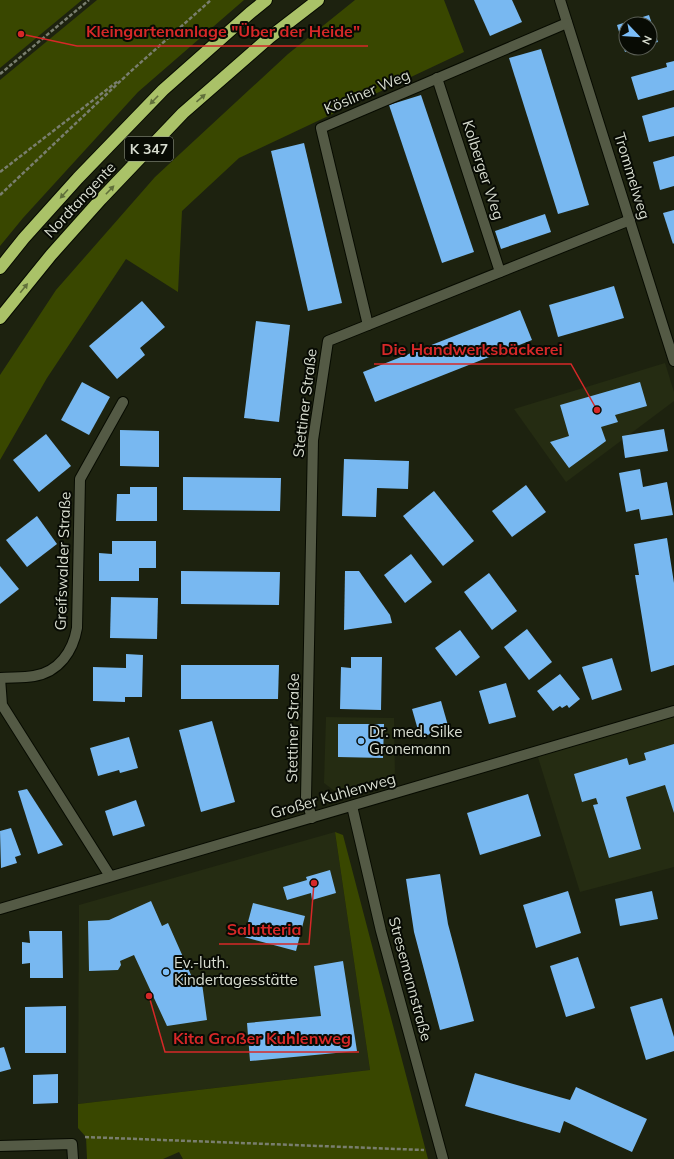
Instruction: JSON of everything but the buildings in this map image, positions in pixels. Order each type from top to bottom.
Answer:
[{"type":"highway","name":"Nordtangente","points":[[0,268],[24,238],[78,178],[163,90],[266,0]]},
{"type":"highway","name":"Nordtangente","points":[[0,318],[56,250],[101,199],[183,113],[270,37],[318,0]]},
{"type":"street","name":"Trommelweg","points":[[560,0],[674,358]]},
{"type":"street","name":"Kösliner Weg","points":[[368,325],[321,128],[568,23]]},
{"type":"street","name":"Kolberger Weg","points":[[437,78],[500,272]]},
{"type":"street","name":"Stettiner Straße","points":[[312,818],[306,798],[313,440],[328,341],[630,220]]},
{"type":"street","name":"Greifswalder Straße","points":[[110,876],[2,705],[0,678],[34,676],[46,673],[57,666],[64,659],[75,639],[77,628],[80,479],[123,402]]},
{"type":"street","name":"Großer Kuhlenweg","points":[[0,909],[674,711]]},
{"type":"street","name":"Stresemannstraße","points":[[352,806],[381,931],[442,1155]]},
{"type":"street","points":[[0,1146],[72,1144],[72,1159]]},
{"type":"path","points":[[0,74],[89,0]]},
{"type":"path","points":[[0,195],[130,72],[211,0]]},
{"type":"path","points":[[0,172],[130,72]]},
{"type":"path","points":[[72,1144],[86,1137],[442,1155]]},
{"type":"shaded area","points":[[665,363],[674,392],[674,401],[566,482],[514,409]]},
{"type":"shaded area","points":[[674,711],[674,867],[580,892],[536,751]]},
{"type":"shaded area","points":[[326,717],[394,718],[395,778],[336,792],[324,783]]},
{"type":"shaded area","points":[[335,832],[370,1070],[78,1104],[79,905]]},
{"type":"green space","points":[[0,0],[82,0],[0,68]]},
{"type":"green space","points":[[97,0],[244,0],[138,92],[23,218],[0,246],[0,80]]},
{"type":"green space","points":[[355,0],[444,0],[464,52],[239,158],[182,211],[178,292],[126,259],[47,378],[0,460],[0,375],[56,290],[155,177],[288,54]]},
{"type":"green space","points":[[335,832],[343,835],[428,1159],[183,1159],[179,1152],[163,1159],[87,1159],[86,1137],[78,1128],[78,1104],[370,1070]]},
{"type":"place","name":"Kleingartenanlage \"Über der Heide\"","points":[[21,34]]},
{"type":"place","name":"Die Handwerksbäckerei","points":[[597,410]]},
{"type":"place","name":"Dr. med. Silke Gronemann","points":[[361,741]]},
{"type":"place","name":"Salutteria","points":[[314,883]]},
{"type":"place","name":"Ev.-luth. Kindertagesstätte","points":[[166,972]]},
{"type":"place","name":"Kita Großer Kuhlenweg","points":[[149,996]]}]
